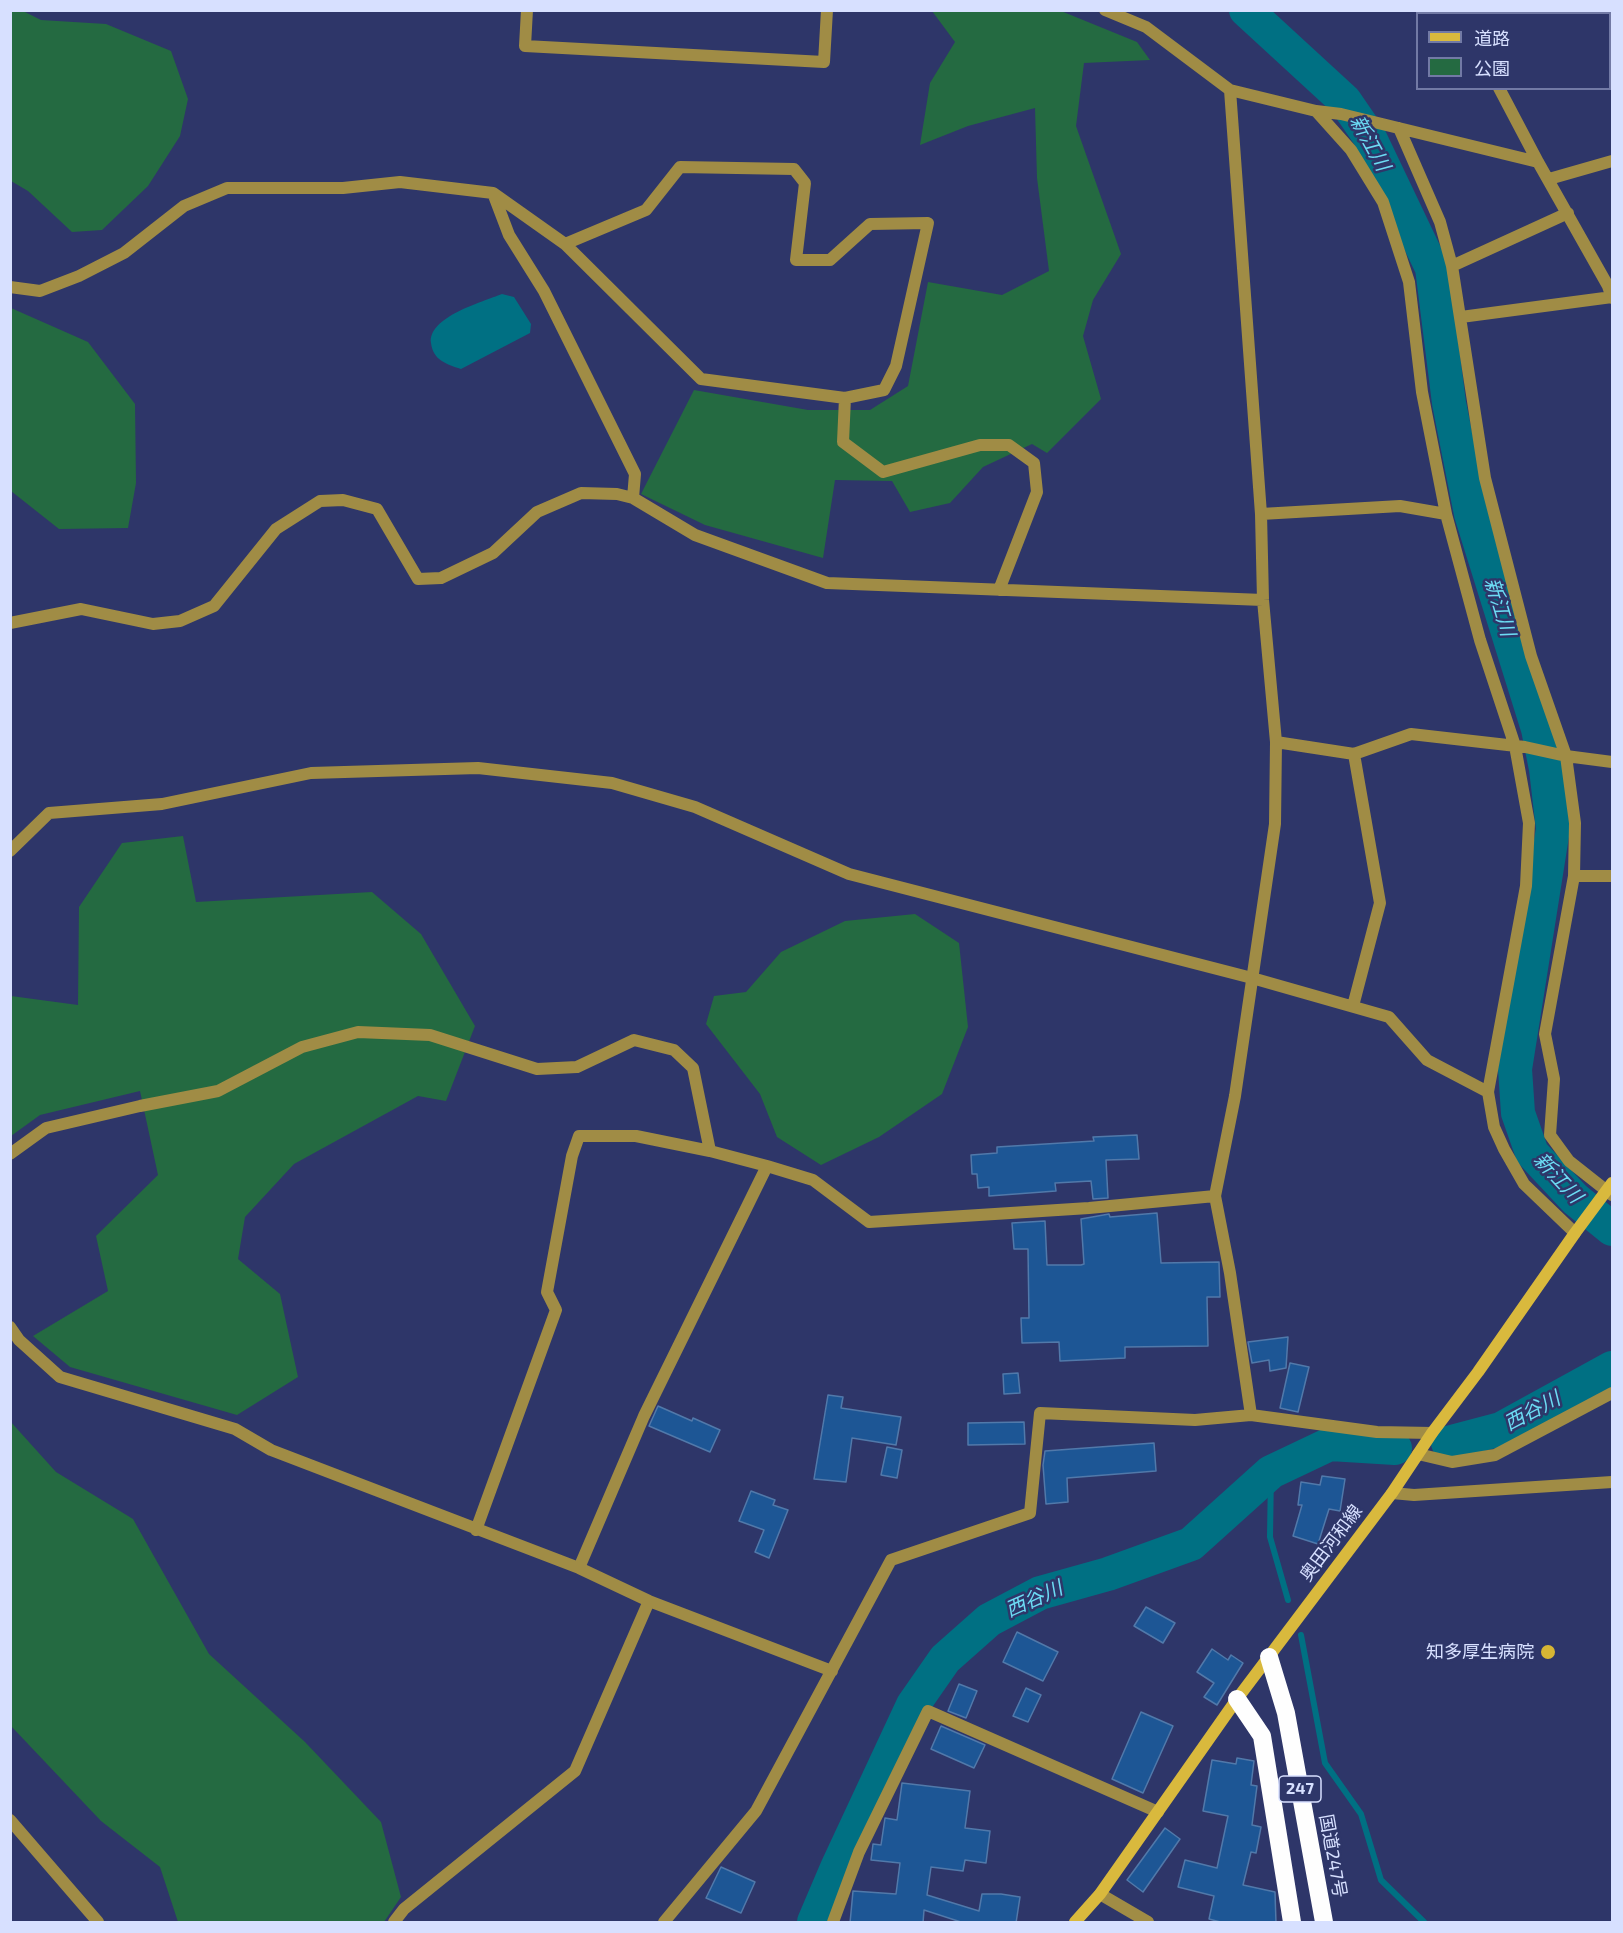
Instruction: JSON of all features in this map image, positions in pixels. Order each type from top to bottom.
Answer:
[{"type":"highway","name":"国道247号","points":[[1269,1657],[1286,1713],[1324,1923]]},
{"type":"highway","name":"247","points":[[1237,1699],[1263,1736],[1293,1923]]},
{"type":"main road","name":"奥田河和線","points":[[1075,1923],[1100,1894],[1237,1699],[1392,1493],[1432,1433],[1478,1372],[1575,1233],[1611,1189]]},
{"type":"street","points":[[527,10],[525,46],[824,62],[827,10]]},
{"type":"street","points":[[1105,10],[1146,27],[1230,90],[1316,111],[1341,114],[1538,162]]},
{"type":"street","points":[[1230,90],[1261,514],[1263,600],[1276,742],[1275,824],[1235,1096],[1215,1196],[1230,1272],[1251,1415]]},
{"type":"street","points":[[1461,317],[1611,292],[1500,90]]},
{"type":"street","points":[[1316,111],[1351,150],[1383,202],[1409,282],[1422,392],[1446,514],[1480,640],[1520,746],[1529,823],[1526,886],[1488,1092],[1494,1127],[1524,1184],[1575,1233]]},
{"type":"street","points":[[1399,128],[1440,222],[1452,266],[1485,478],[1531,656],[1566,756],[1575,823],[1575,876],[1545,1034],[1554,1079],[1550,1135],[1569,1161],[1611,1189]]},
{"type":"street","points":[[1549,179],[1612,161]]},
{"type":"street","points":[[10,287],[40,291],[79,276],[124,253],[184,206],[227,188],[343,188],[400,182],[493,193],[565,244],[701,380],[845,398],[884,390],[896,366],[928,223],[870,224],[830,260],[796,261],[805,183],[794,169],[680,167],[646,210],[565,244]]},
{"type":"street","points":[[493,193],[509,235],[544,291],[635,474],[633,498]]},
{"type":"street","points":[[1452,266],[1568,213]]},
{"type":"street","points":[[845,398],[843,442],[884,472],[980,445],[1009,445],[1034,463],[1037,492],[999,590]]},
{"type":"street","points":[[10,623],[81,609],[153,624],[180,621],[214,606],[276,529],[320,501],[343,500],[378,509],[418,579],[441,578],[493,553],[537,512],[581,493],[617,494],[633,498],[695,535],[826,583],[1263,600]]},
{"type":"street","points":[[1261,514],[1400,506],[1446,514]]},
{"type":"street","points":[[1276,742],[1354,754],[1411,734],[1520,746],[1566,756],[1612,762]]},
{"type":"street","points":[[1353,1006],[1380,903],[1354,754]]},
{"type":"street","points":[[10,851],[49,813],[162,804],[311,773],[478,768],[612,783],[695,807],[849,874],[1252,978],[1389,1017],[1427,1060],[1488,1092]]},
{"type":"street","points":[[1575,876],[1612,876]]},
{"type":"street","points":[[10,1154],[46,1128],[218,1091],[302,1047],[358,1032],[430,1035],[537,1069],[577,1067],[634,1040],[674,1050],[693,1068],[710,1151]]},
{"type":"street","points":[[476,1530],[556,1310],[547,1292],[572,1156],[579,1136],[636,1136],[710,1151],[766,1166],[813,1180],[869,1222],[1215,1196]]},
{"type":"street","points":[[579,1568],[644,1416],[766,1166]]},
{"type":"street","points":[[10,1327],[19,1340],[60,1377],[235,1429],[271,1450],[579,1568],[649,1601],[832,1671]]},
{"type":"street","points":[[1418,1454],[1452,1462],[1495,1455],[1612,1393]]},
{"type":"street","points":[[664,1923],[756,1811],[891,1560],[1030,1513],[1040,1413],[1195,1420],[1251,1415],[1377,1432],[1432,1433]]},
{"type":"street","points":[[1392,1493],[1414,1496],[1612,1482]]},
{"type":"street","points":[[394,1923],[404,1909],[575,1771],[649,1601]]},
{"type":"street","points":[[833,1923],[859,1852],[928,1711],[1158,1812]]},
{"type":"street","points":[[10,1820],[98,1923]]},
{"type":"street","points":[[1100,1894],[1148,1923]]},
{"type":"green space","points":[[11,10],[23,11],[41,20],[106,24],[171,51],[188,99],[180,136],[148,186],[102,230],[72,232],[28,191],[11,181]]},
{"type":"green space","points":[[932,11],[1061,11],[1137,42],[1150,60],[1084,63],[1076,126],[1121,254],[1093,300],[1083,336],[1101,399],[1047,453],[1032,444],[983,467],[950,503],[910,512],[892,481],[835,480],[823,558],[705,525],[641,494],[694,390],[808,410],[870,410],[908,386],[928,282],[1002,295],[1049,271],[1037,178],[1035,108],[968,126],[920,145],[930,83],[955,42]]},
{"type":"green space","points":[[11,308],[88,342],[135,404],[136,483],[128,528],[59,529],[11,491]]},
{"type":"green space","points":[[183,836],[196,902],[372,892],[421,934],[475,1026],[446,1101],[418,1096],[294,1164],[245,1217],[238,1259],[280,1294],[298,1377],[237,1415],[70,1367],[33,1336],[108,1291],[96,1236],[158,1175],[140,1091],[40,1115],[11,1136],[11,996],[78,1005],[79,907],[122,843]]},
{"type":"green space","points":[[915,914],[959,943],[968,1027],[942,1094],[879,1137],[821,1165],[777,1137],[760,1094],[706,1024],[714,996],[746,992],[781,952],[845,921]]},
{"type":"green space","points":[[10,1421],[56,1472],[133,1519],[209,1654],[305,1742],[381,1822],[401,1897],[384,1922],[178,1922],[160,1867],[101,1821],[11,1726]]},
{"type":"shaded area","points":[[502,294],[514,297],[531,324],[530,333],[461,369],[445,363],[434,354],[431,343],[432,334],[447,318]]},
{"type":"building","points":[[1137,1135],[1139,1159],[1106,1160],[1108,1198],[1093,1199],[1091,1181],[1055,1183],[1056,1191],[989,1196],[989,1187],[978,1188],[977,1174],[972,1174],[971,1155],[997,1153],[997,1147],[1094,1141],[1093,1137]]},
{"type":"building","points":[[1157,1213],[1161,1263],[1219,1262],[1220,1297],[1207,1297],[1208,1346],[1125,1347],[1125,1358],[1060,1361],[1059,1342],[1022,1343],[1021,1318],[1029,1318],[1028,1249],[1014,1249],[1012,1223],[1045,1221],[1047,1265],[1081,1265],[1084,1264],[1081,1219],[1109,1214],[1110,1217]]},
{"type":"building","points":[[1288,1337],[1286,1368],[1270,1371],[1269,1360],[1252,1363],[1248,1342]]},
{"type":"building","points":[[1290,1363],[1309,1367],[1298,1412],[1280,1408]]},
{"type":"building","points":[[1018,1373],[1020,1393],[1004,1394],[1003,1374]]},
{"type":"building","points":[[828,1395],[843,1397],[841,1408],[901,1417],[896,1445],[852,1438],[846,1482],[814,1479]]},
{"type":"building","points":[[658,1406],[720,1430],[710,1452],[649,1426]]},
{"type":"building","points":[[1024,1422],[1025,1444],[968,1445],[968,1423]]},
{"type":"building","points":[[1154,1443],[1156,1471],[1067,1478],[1068,1502],[1046,1504],[1043,1465],[1045,1451]]},
{"type":"building","points":[[887,1447],[902,1450],[897,1478],[881,1475]]},
{"type":"building","points":[[1322,1476],[1345,1479],[1340,1511],[1329,1509],[1318,1544],[1293,1536],[1302,1505],[1298,1505],[1301,1482],[1320,1485]]},
{"type":"building","points":[[751,1491],[775,1500],[773,1505],[788,1510],[769,1558],[755,1552],[764,1530],[739,1521]]},
{"type":"building","points":[[1146,1607],[1175,1623],[1163,1643],[1134,1626]]},
{"type":"building","points":[[1017,1632],[1058,1652],[1043,1681],[1003,1662]]},
{"type":"building","points":[[1212,1649],[1228,1660],[1231,1655],[1243,1663],[1217,1705],[1204,1697],[1214,1683],[1197,1672]]},
{"type":"building","points":[[959,1684],[977,1691],[966,1718],[948,1711]]},
{"type":"building","points":[[1026,1688],[1041,1695],[1028,1722],[1013,1716]]},
{"type":"building","points":[[1141,1712],[1173,1726],[1143,1793],[1112,1779]]},
{"type":"building","points":[[941,1726],[985,1745],[974,1768],[931,1749]]},
{"type":"building","points":[[1237,1758],[1254,1761],[1251,1785],[1257,1786],[1252,1825],[1261,1827],[1256,1853],[1251,1852],[1243,1885],[1275,1892],[1276,1923],[1224,1923],[1209,1919],[1214,1896],[1178,1887],[1185,1860],[1217,1868],[1228,1816],[1203,1811],[1212,1760],[1236,1764]]},
{"type":"building","points":[[902,1783],[970,1791],[965,1828],[990,1831],[986,1863],[965,1860],[963,1871],[931,1867],[927,1895],[979,1911],[982,1894],[1020,1897],[1016,1923],[964,1923],[924,1910],[923,1923],[850,1923],[853,1891],[896,1894],[900,1863],[871,1860],[873,1844],[881,1845],[885,1818],[897,1820]]},
{"type":"building","points":[[1165,1828],[1180,1839],[1143,1892],[1127,1880]]},
{"type":"building","points":[[721,1867],[755,1882],[741,1913],[706,1898]]},
{"type":"waterway","name":"新江川","points":[[1246,10],[1345,101],[1369,136],[1432,268],[1449,403],[1471,514],[1538,729],[1546,769],[1553,829],[1515,1069],[1518,1113],[1532,1153],[1575,1199],[1612,1229]]},
{"type":"waterway","name":"西谷川","points":[[1448,1443],[1501,1429],[1612,1368]]},
{"type":"waterway","name":"西谷川","points":[[814,1922],[913,1705],[945,1659],[989,1620],[1040,1593],[1108,1574],[1191,1544],[1271,1472],[1330,1444],[1395,1448]]},
{"type":"waterway","points":[[1271,1472],[1270,1537],[1288,1600]]},
{"type":"waterway","points":[[1301,1635],[1325,1763],[1361,1814],[1381,1880],[1424,1922]]},
{"type":"place","name":"知多厚生病院","points":[[1548,1652]]}]
